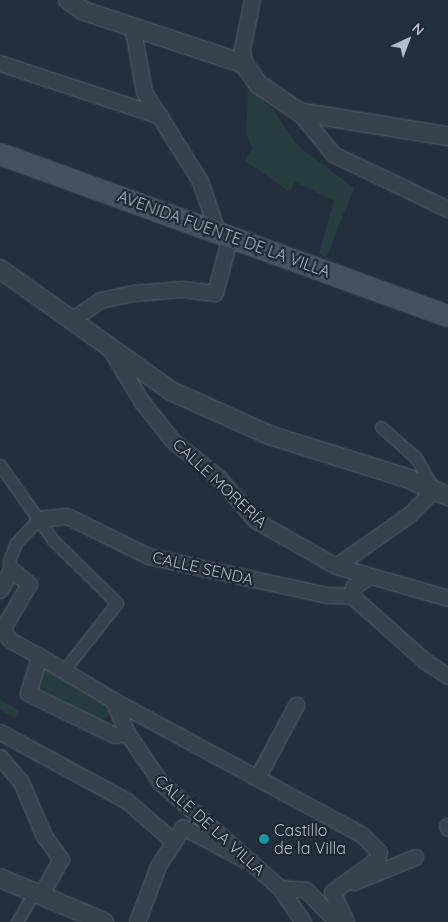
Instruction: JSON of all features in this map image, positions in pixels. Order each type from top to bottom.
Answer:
[{"type":"main road","name":"AVENIDA FUENTE DE LA VILLA","points":[[0,154],[224,233],[448,316]]},
{"type":"street","points":[[68,0],[84,11],[108,9],[132,26],[244,64]]},
{"type":"street","points":[[252,0],[242,49],[244,64],[258,84],[299,112],[333,154],[448,209]]},
{"type":"street","points":[[74,319],[100,300],[134,293],[182,288],[215,294],[224,233],[200,181],[144,92],[132,26]]},
{"type":"street","points":[[0,63],[160,116]]},
{"type":"street","points":[[299,112],[448,136]]},
{"type":"street","points":[[0,269],[74,319],[110,349],[171,391],[245,426],[441,492]]},
{"type":"street","name":"CALLE MORERÍA","points":[[110,349],[142,402],[173,441],[219,478],[255,520],[336,566],[367,578],[448,598]]},
{"type":"street","points":[[382,427],[416,458],[448,502]]},
{"type":"street","points":[[0,465],[53,540],[117,602],[64,670]]},
{"type":"street","points":[[336,566],[441,492]]},
{"type":"street","name":"CALLE SENDA","points":[[38,519],[67,516],[148,556],[263,583],[352,596]]},
{"type":"street","points":[[38,519],[16,543],[9,561],[12,569],[29,584],[2,627],[10,640],[113,700],[344,822],[379,852],[377,858],[332,892]]},
{"type":"street","points":[[0,590],[12,569]]},
{"type":"street","points":[[367,578],[353,587],[352,596],[448,676]]},
{"type":"street","points":[[39,656],[28,693],[114,735],[127,733]]},
{"type":"street","name":"CALLE DE LA VILLA","points":[[113,700],[127,733],[161,783],[280,888],[302,922]]},
{"type":"street","points":[[258,776],[296,704]]},
{"type":"street","points":[[0,732],[127,801],[173,841]]},
{"type":"street","points":[[0,757],[21,782],[44,836],[61,859],[17,922]]},
{"type":"street","points":[[137,922],[155,872],[183,827],[255,865]]},
{"type":"street","points":[[332,892],[415,857]]},
{"type":"street","points":[[0,878],[104,922]]},
{"type":"street","points":[[280,888],[306,890],[337,922]]},
{"type":"street","points":[[332,892],[346,922]]},
{"type":"green space","points":[[248,85],[274,111],[297,145],[354,188],[326,258],[319,253],[334,201],[295,182],[290,192],[245,161],[252,148],[246,133]]},
{"type":"green space","points":[[45,670],[105,702],[110,715],[99,720],[35,687]]},
{"type":"green space","points":[[0,700],[19,710],[15,718],[0,710]]},
{"type":"place","name":"Castillo de la Villa","points":[[264,839]]}]
